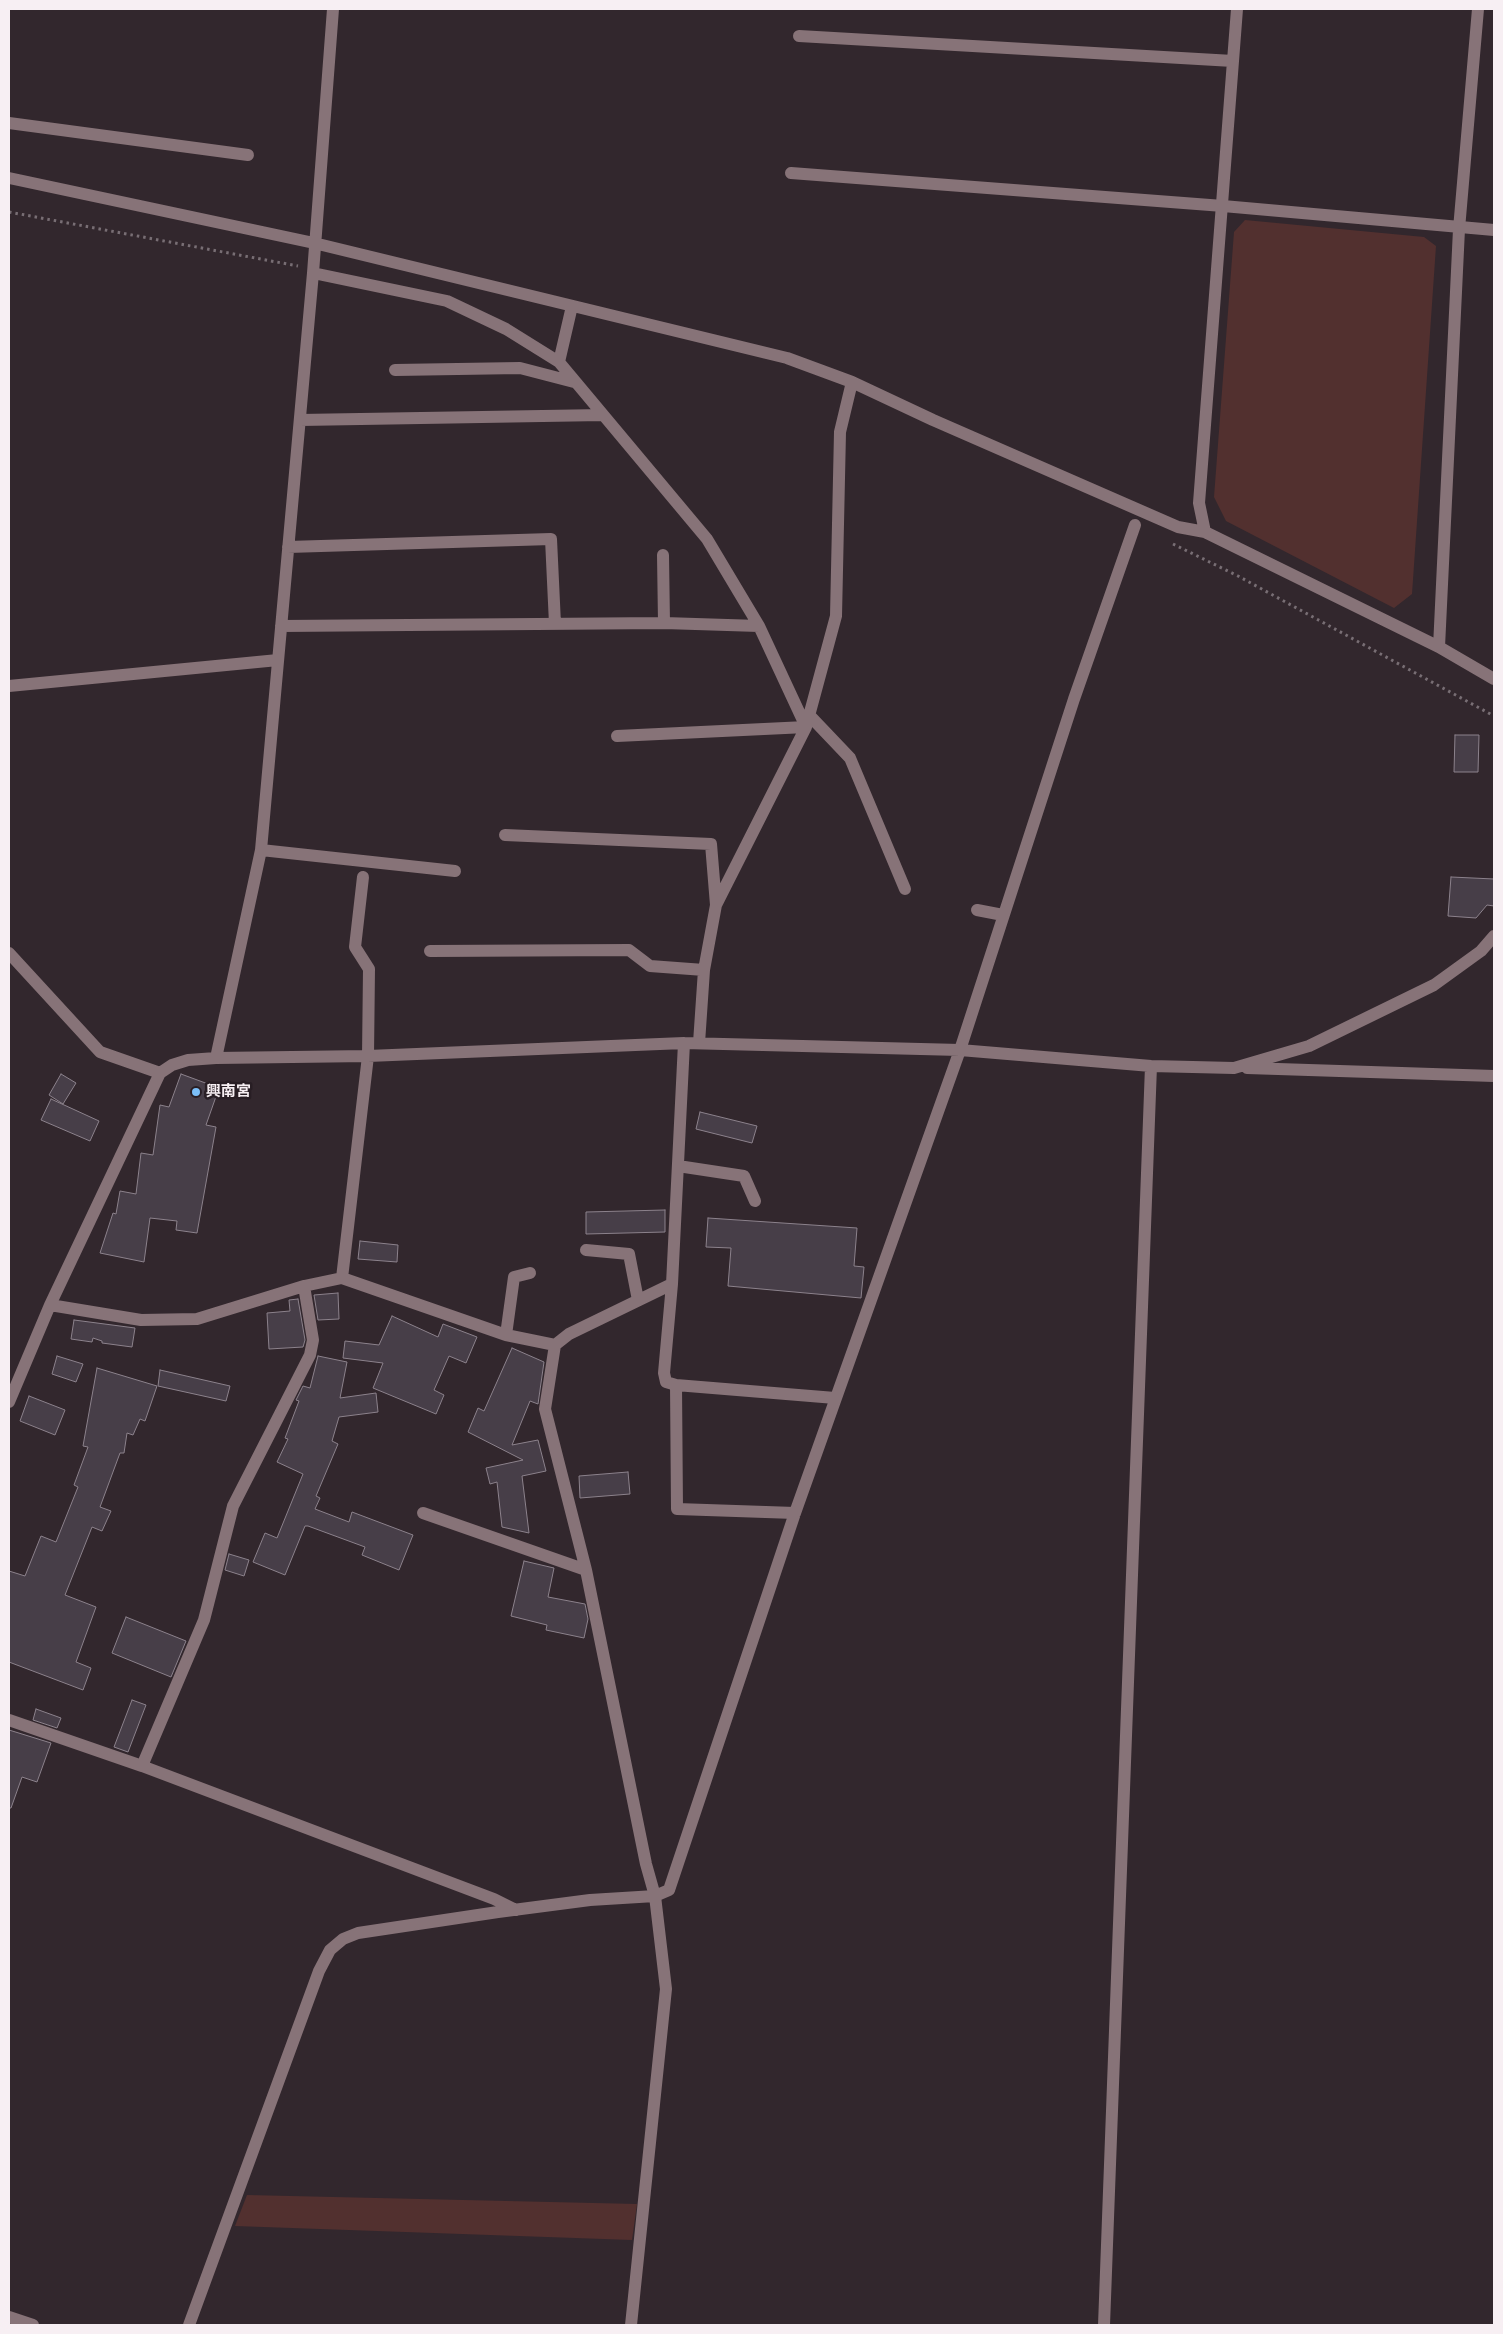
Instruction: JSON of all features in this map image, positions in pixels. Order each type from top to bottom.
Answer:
[{"type":"street","points":[[216,1058],[261,850],[313,271],[333,9]]},
{"type":"street","points":[[1205,532],[1199,503],[1237,9]]},
{"type":"street","points":[[1439,647],[1460,229],[1478,9]]},
{"type":"street","points":[[799,36],[1233,61]]},
{"type":"street","points":[[9,123],[248,155]]},
{"type":"street","points":[[791,172],[1223,206],[1460,229],[1494,230]]},
{"type":"street","points":[[9,178],[314,243],[787,358],[852,382],[933,420],[1178,527],[1205,532],[1439,647],[1494,679]]},
{"type":"street","points":[[313,271],[447,301],[506,329],[559,362],[707,539],[758,626],[808,721],[850,758],[905,889]]},
{"type":"street","points":[[559,362],[572,306]]},
{"type":"street","points":[[395,370],[520,368],[574,382]]},
{"type":"street","points":[[716,905],[808,721],[836,616],[840,432],[852,382]]},
{"type":"street","points":[[300,420],[603,415]]},
{"type":"street","points":[[189,2325],[319,1971],[330,1950],[343,1939],[358,1933],[590,1900],[655,1896],[670,1890],[795,1513],[960,1050],[1074,699],[1135,525]]},
{"type":"street","points":[[288,547],[551,539],[555,624]]},
{"type":"street","points":[[663,554],[664,623]]},
{"type":"street","points":[[281,626],[664,623],[758,626]]},
{"type":"street","points":[[9,686],[278,660]]},
{"type":"street","points":[[617,736],[808,721]]},
{"type":"street","points":[[505,835],[711,844],[716,905],[704,970],[699,1043]]},
{"type":"street","points":[[261,850],[455,871]]},
{"type":"street","points":[[342,1278],[368,1056],[369,969],[355,947],[363,877]]},
{"type":"street","points":[[976,910],[1003,915]]},
{"type":"street","points":[[1234,1068],[1309,1046],[1434,985],[1481,951],[1494,936]]},
{"type":"street","points":[[430,951],[629,950],[650,966],[704,970]]},
{"type":"street","points":[[9,953],[100,1052],[160,1073]]},
{"type":"street","points":[[684,1043],[672,1284],[664,1373],[666,1382],[676,1385],[835,1398]]},
{"type":"street","points":[[9,1402],[50,1305],[160,1073],[172,1064],[188,1060],[368,1056],[699,1043],[960,1050],[1151,1066],[1494,1076]]},
{"type":"street","points":[[1104,2325],[1151,1066]]},
{"type":"street","points":[[678,1166],[744,1176],[755,1201]]},
{"type":"street","points":[[586,1250],[628,1254],[638,1300]]},
{"type":"street","points":[[506,1335],[514,1277],[530,1273]]},
{"type":"street","points":[[50,1305],[141,1320],[197,1319],[304,1286],[342,1278],[506,1335],[555,1345]]},
{"type":"street","points":[[631,2325],[666,1989],[655,1896],[646,1864],[586,1570],[550,1436],[545,1409],[555,1345],[569,1334],[672,1284]]},
{"type":"street","points":[[142,1766],[204,1620],[233,1506],[310,1356],[313,1340],[304,1286]]},
{"type":"street","points":[[676,1385],[677,1509],[795,1513]]},
{"type":"street","points":[[423,1513],[586,1570]]},
{"type":"street","points":[[9,1720],[142,1766],[494,1898],[516,1910]]},
{"type":"street","points":[[9,2317],[33,2325]]},
{"type":"path","points":[[9,212],[313,271]]},
{"type":"path","points":[[1169,542],[1238,576],[1494,716]]},
{"type":"shaded area","points":[[1245,220],[1424,237],[1436,246],[1412,594],[1394,608],[1226,521],[1214,497],[1234,232]]},
{"type":"shaded area","points":[[247,2195],[637,2204],[632,2240],[235,2226]]},
{"type":"building","points":[[1455,735],[1479,735],[1478,772],[1454,772]]},
{"type":"building","points":[[1451,877],[1494,879],[1494,906],[1487,905],[1476,918],[1448,916]]},
{"type":"building","points":[[61,1074],[76,1083],[63,1104],[49,1095]]},
{"type":"building","points":[[181,1074],[219,1088],[206,1125],[216,1127],[197,1233],[176,1230],[177,1221],[150,1218],[144,1262],[100,1253],[113,1213],[116,1214],[120,1191],[136,1194],[141,1153],[153,1155],[160,1105],[169,1107]]},
{"type":"building","points":[[51,1099],[99,1121],[90,1141],[41,1120]]},
{"type":"building","points":[[700,1112],[757,1126],[752,1143],[696,1129]]},
{"type":"building","points":[[665,1210],[665,1232],[586,1234],[586,1212]]},
{"type":"building","points":[[708,1218],[857,1228],[854,1266],[864,1267],[861,1298],[728,1286],[731,1248],[706,1247]]},
{"type":"building","points":[[360,1241],[398,1245],[397,1262],[358,1259]]},
{"type":"building","points":[[338,1293],[339,1319],[318,1320],[314,1295]]},
{"type":"building","points":[[298,1299],[305,1340],[303,1347],[269,1349],[267,1313],[290,1311],[289,1300]]},
{"type":"building","points":[[392,1316],[438,1337],[443,1324],[477,1337],[466,1363],[449,1356],[434,1390],[444,1395],[436,1414],[373,1388],[383,1363],[343,1358],[345,1341],[379,1345]]},
{"type":"building","points":[[74,1320],[135,1328],[132,1347],[102,1343],[102,1341],[93,1338],[92,1342],[71,1339]]},
{"type":"building","points":[[512,1348],[544,1362],[538,1404],[530,1401],[512,1445],[538,1440],[546,1471],[522,1476],[529,1533],[502,1527],[497,1482],[490,1484],[486,1468],[523,1460],[468,1432],[478,1408],[484,1411]]},
{"type":"building","points":[[57,1356],[83,1364],[76,1382],[52,1374]]},
{"type":"building","points":[[318,1356],[347,1362],[340,1398],[376,1393],[378,1412],[339,1417],[332,1441],[338,1444],[316,1496],[320,1498],[315,1509],[349,1522],[352,1512],[413,1535],[399,1570],[362,1555],[365,1547],[308,1526],[305,1526],[285,1575],[253,1562],[265,1533],[277,1538],[303,1474],[277,1462],[288,1439],[285,1438],[299,1401],[296,1400],[303,1386],[310,1388]]},
{"type":"building","points":[[97,1368],[157,1386],[145,1421],[140,1419],[133,1435],[127,1433],[124,1453],[120,1453],[100,1507],[111,1511],[102,1531],[92,1527],[65,1595],[96,1607],[76,1662],[91,1668],[83,1690],[9,1662],[9,1571],[25,1576],[41,1536],[56,1542],[78,1487],[74,1485],[88,1447],[83,1446]]},
{"type":"building","points":[[160,1370],[230,1386],[226,1401],[158,1386]]},
{"type":"building","points":[[29,1396],[65,1410],[55,1435],[20,1421]]},
{"type":"building","points":[[628,1472],[630,1494],[580,1498],[579,1476]]},
{"type":"building","points":[[229,1554],[249,1560],[244,1576],[225,1570]]},
{"type":"building","points":[[524,1561],[554,1568],[548,1597],[585,1604],[588,1619],[584,1638],[546,1630],[547,1625],[511,1616]]},
{"type":"building","points":[[126,1617],[186,1641],[171,1677],[112,1653]]},
{"type":"building","points":[[132,1700],[146,1705],[128,1752],[114,1747]]},
{"type":"building","points":[[36,1709],[61,1718],[57,1728],[33,1720]]},
{"type":"building","points":[[9,1730],[51,1743],[37,1782],[22,1777],[11,1808],[9,1808]]},
{"type":"place","name":"興南宮","points":[[196,1092]]}]
